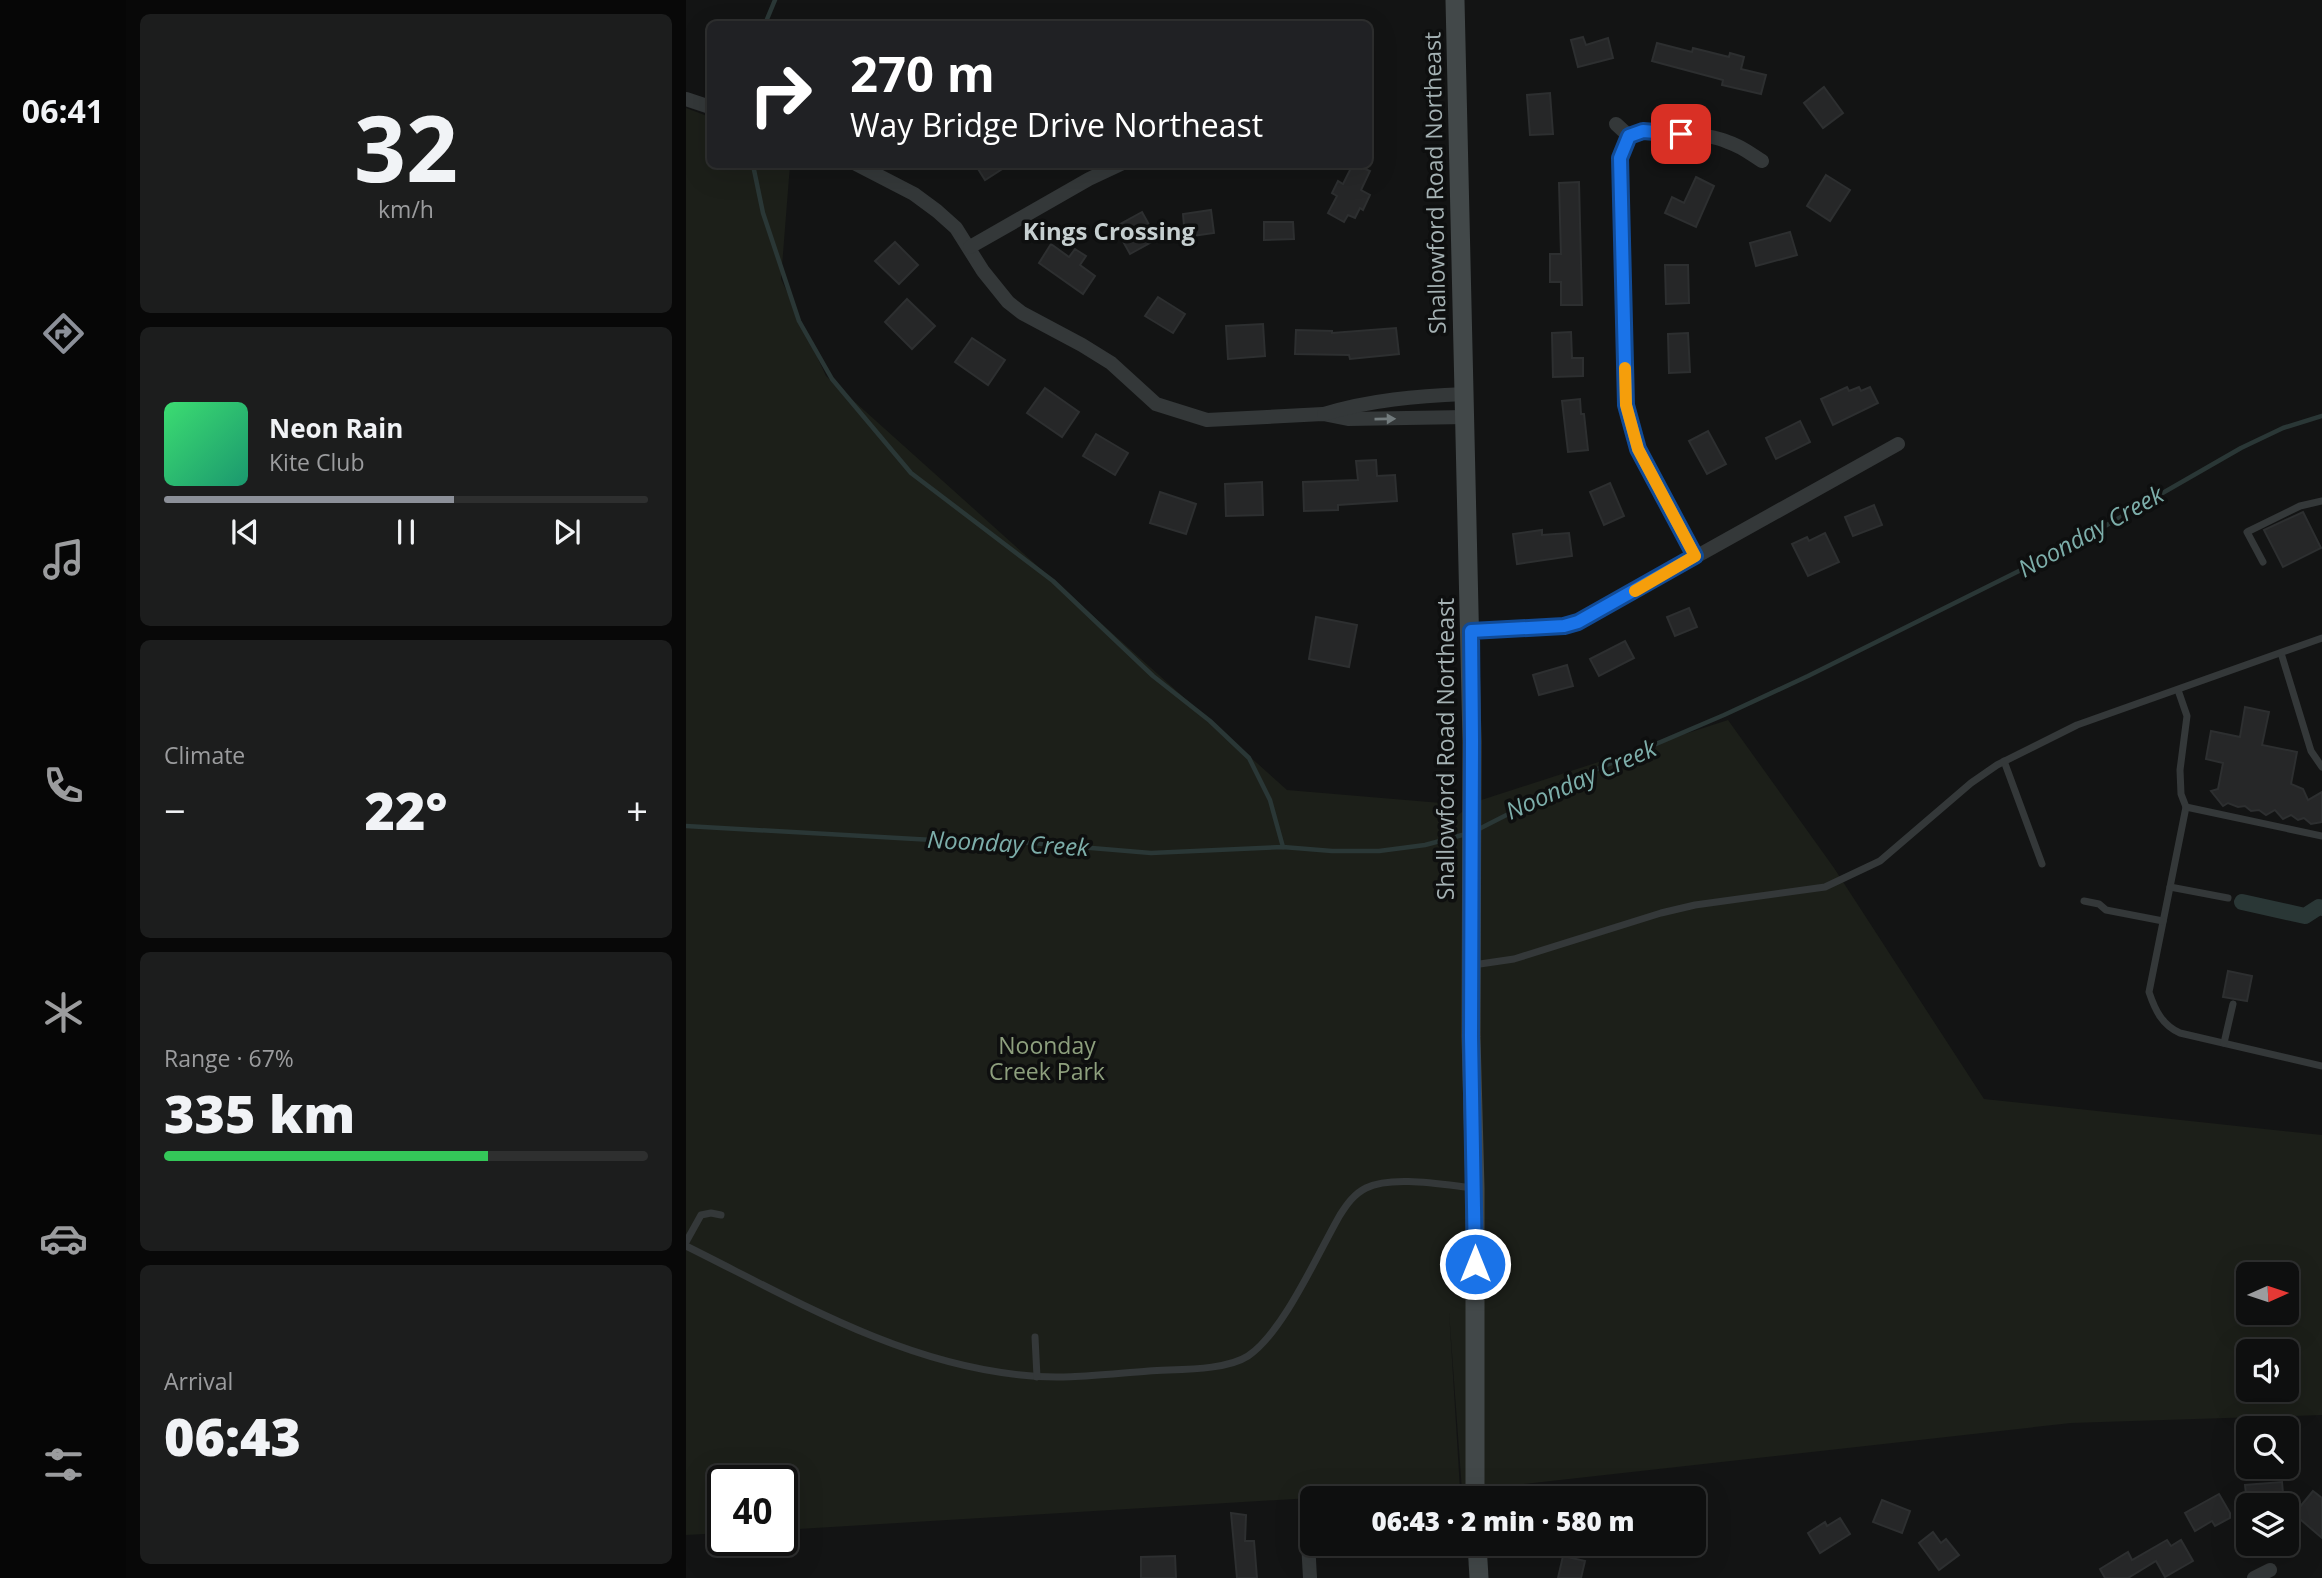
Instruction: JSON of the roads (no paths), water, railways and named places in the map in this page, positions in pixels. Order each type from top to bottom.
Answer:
[{"type":"street","name":"Shallowford Road Northeast","points":[[1455,0],[1471,631],[1470,966],[1475,1188],[1475,1486]]},
{"type":"street","points":[[686,99],[707,106]]},
{"type":"street","points":[[1616,124],[1629,136]]},
{"type":"street","points":[[1695,556],[1638,449],[1626,405],[1620,158],[1629,136],[1643,131],[1659,131],[1726,140],[1762,161]]},
{"type":"street","points":[[864,168],[937,211],[956,228],[983,271],[1008,302],[1111,363],[1156,404],[1208,420],[1323,414],[1396,398],[1465,394]]},
{"type":"street","points":[[970,247],[1070,189],[1113,168]]},
{"type":"street","points":[[1323,414],[1348,419],[1466,418]]},
{"type":"street","points":[[1471,631],[1564,626],[1578,622],[1898,444]]},
{"type":"street","points":[[1309,1556],[1310,1578]]},
{"type":"street","points":[[1478,1556],[1479,1578]]},
{"type":"street","points":[[2254,1578],[2270,1570]]},
{"type":"lane","points":[[2263,562],[2247,532],[2300,506],[2322,501]]},
{"type":"lane","points":[[1470,966],[1514,959],[1695,905],[1825,887],[1880,861],[1972,783],[2004,761],[2077,725],[2322,638]]},
{"type":"lane","points":[[2281,653],[2311,751],[2322,767]]},
{"type":"lane","points":[[2178,690],[2187,716],[2180,770],[2181,793],[2186,807],[2149,992],[2157,1012],[2170,1028],[2322,1066]]},
{"type":"lane","points":[[2004,761],[2042,864]]},
{"type":"lane","points":[[2186,807],[2322,836]]},
{"type":"lane","points":[[2170,887],[2228,898]]},
{"type":"lane","points":[[2084,901],[2098,904],[2106,910],[2163,921]]},
{"type":"lane","points":[[2224,1042],[2233,1004]]},
{"type":"lane","points":[[721,1215],[701,1215],[686,1244],[878,1339],[945,1362],[1037,1377],[1174,1370],[1222,1365],[1240,1360],[1264,1342],[1279,1324],[1339,1214],[1357,1194],[1374,1184],[1398,1182],[1475,1188]]},
{"type":"lane","points":[[1035,1336],[1037,1377]]},
{"type":"waterway","points":[[766,21],[775,0]]},
{"type":"waterway","points":[[754,168],[763,213],[799,321],[832,379],[911,473],[1053,581],[1153,676],[1210,721],[1249,758],[1270,800],[1283,847]]},
{"type":"waterway","name":"Noonday Creek","points":[[1477,830],[1595,770],[1808,676],[2079,541],[2241,448],[2283,428],[2322,416]]},
{"type":"waterway","name":"Noonday Creek","points":[[686,826],[1032,843],[1151,853],[1283,847],[1379,851],[1425,845],[1466,834]]},
{"type":"waterway","points":[[2242,902],[2305,916],[2319,907],[2322,908]]},
{"type":"district","name":"Kings Crossing","points":[[1109,232]]},
{"type":"park label","name":"Noonday Creek Park","points":[[1047,1059]]}]
